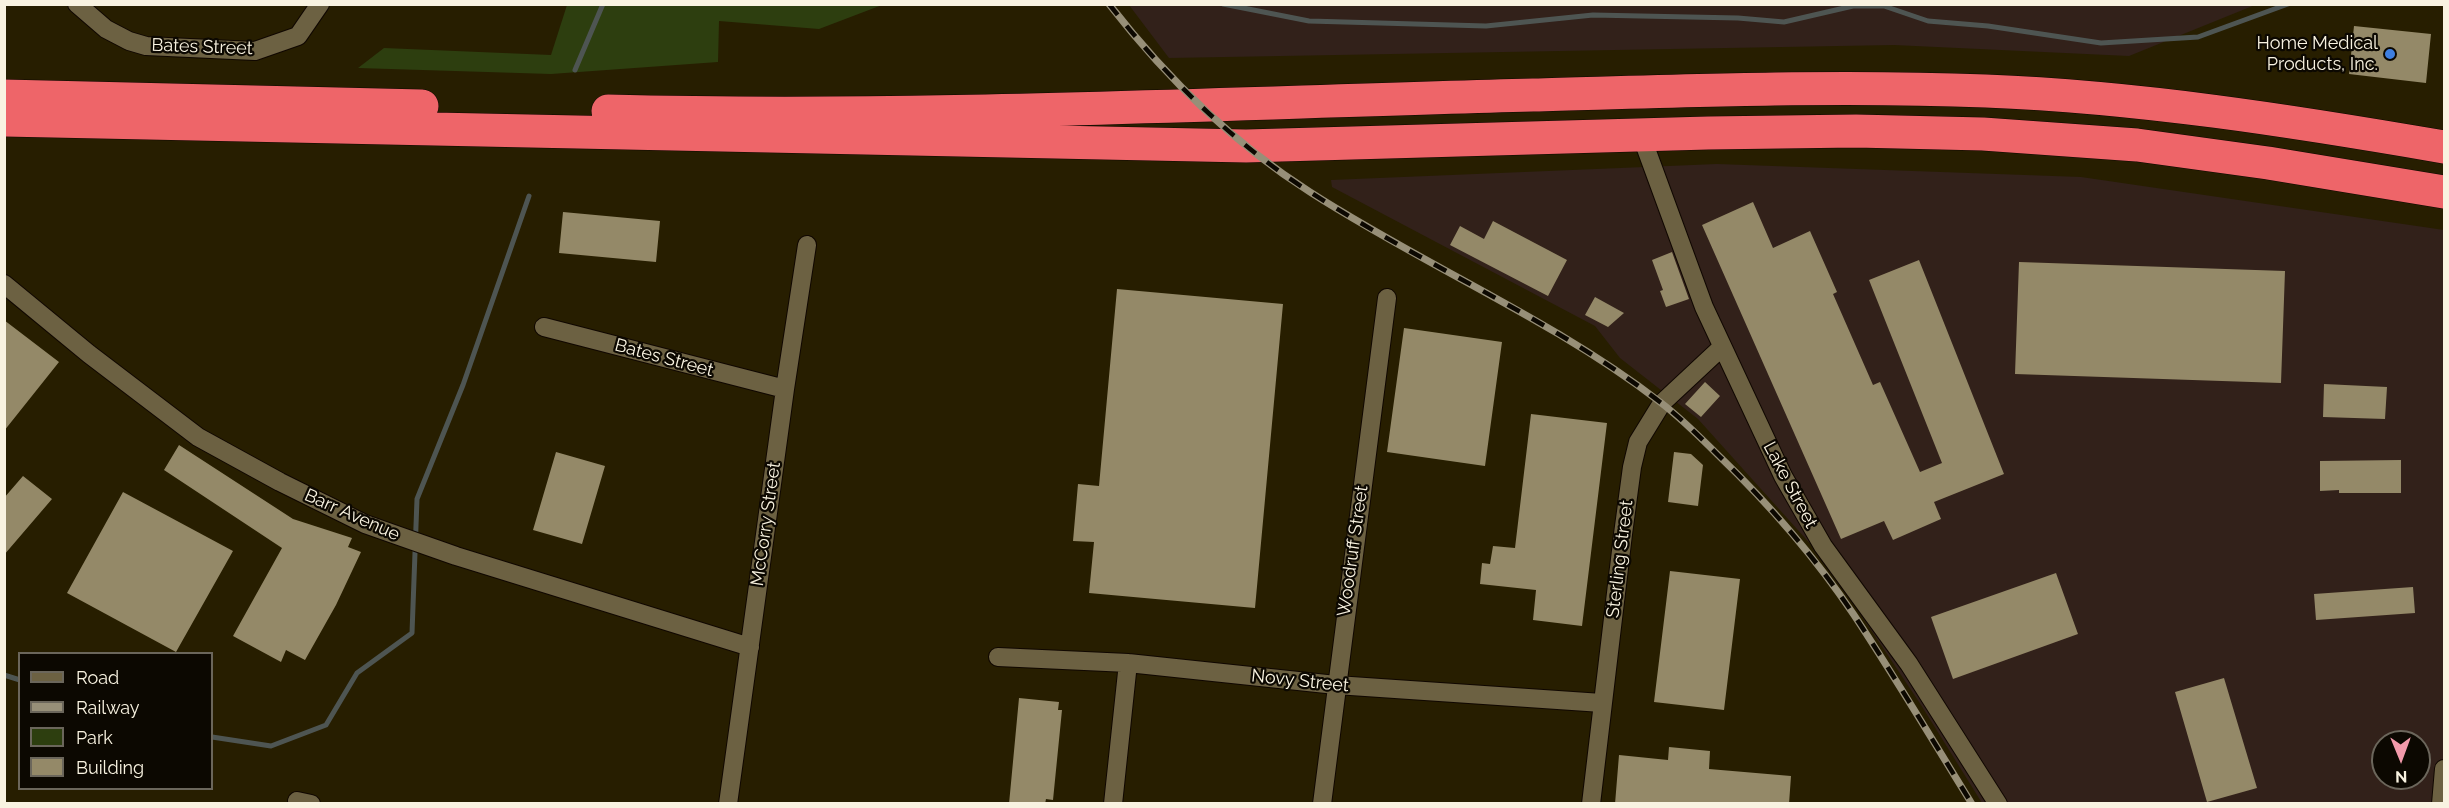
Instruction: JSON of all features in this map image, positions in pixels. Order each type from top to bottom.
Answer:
[{"type":"highway","points":[[4,96],[620,111],[816,112],[1041,109],[1749,88],[1886,88],[1992,91],[2151,104],[2284,120],[2445,147]]},
{"type":"highway","points":[[4,120],[1246,146],[1856,131],[2019,136],[2137,145],[2268,163],[2445,192]]},
{"type":"street","name":"Bates Street","points":[[77,4],[106,29],[129,41],[146,46],[255,51],[298,36],[320,4]]},
{"type":"street","name":"Lake Street","points":[[1641,135],[1704,307],[1783,476],[1823,546],[1909,664],[1998,804]]},
{"type":"street","name":"McCorry Street","points":[[728,804],[807,245]]},
{"type":"street","name":"Barr Avenue","points":[[4,284],[89,354],[198,437],[280,482],[365,524],[428,547],[750,647]]},
{"type":"street","name":"Woodruff Street","points":[[1322,804],[1387,298]]},
{"type":"street","name":"Bates Street","points":[[544,327],[785,389]]},
{"type":"street","name":"Sterling Street","points":[[1591,804],[1632,467],[1638,442],[1662,403],[1722,347]]},
{"type":"street","name":"Novy Street","points":[[998,657],[1128,663],[1336,686],[1602,703]]},
{"type":"street","points":[[1113,804],[1128,663]]},
{"type":"street","points":[[2441,804],[2445,769]]},
{"type":"shaded area","points":[[1129,5],[2255,5],[2129,56],[1894,45],[1169,58]]},
{"type":"shaded area","points":[[1717,164],[2081,177],[2444,230],[2444,803],[1982,803],[1921,705],[1823,558],[1698,419],[1620,358],[1595,326],[1332,187],[1331,180]]},
{"type":"green space","points":[[567,4],[882,5],[819,29],[719,21],[718,62],[551,74],[358,68],[384,48],[551,55]]},
{"type":"building","name":"Home Medical Products, Inc.","points":[[2354,26],[2431,34],[2426,83],[2349,74]]},
{"type":"building","points":[[1753,202],[1773,248],[1810,231],[1837,292],[1833,294],[1873,385],[1880,382],[1920,472],[1942,463],[1869,280],[1919,260],[2004,474],[1934,502],[1941,519],[1893,540],[1884,521],[1841,539],[1702,225]]},
{"type":"building","points":[[563,212],[660,221],[656,262],[559,253]]},
{"type":"building","points":[[1493,221],[1567,260],[1548,296],[1450,245],[1460,226],[1484,239]]},
{"type":"building","points":[[1672,252],[1689,299],[1666,307],[1660,291],[1663,290],[1652,260]]},
{"type":"building","points":[[2019,262],[2285,271],[2281,383],[2015,374]]},
{"type":"building","points":[[1117,289],[1283,304],[1255,608],[1089,593],[1094,542],[1073,541],[1078,484],[1099,486]]},
{"type":"building","points":[[1595,297],[1624,313],[1608,327],[1585,315]]},
{"type":"building","points":[[4,320],[59,362],[4,431]]},
{"type":"building","points":[[1404,328],[1502,342],[1485,466],[1387,452]]},
{"type":"building","points":[[1705,382],[1720,396],[1701,417],[1685,404]]},
{"type":"building","points":[[2324,384],[2387,387],[2385,419],[2323,417]]},
{"type":"building","points":[[1531,414],[1607,423],[1582,626],[1533,620],[1536,590],[1480,584],[1482,563],[1490,564],[1493,546],[1515,548]]},
{"type":"building","points":[[179,445],[293,519],[352,538],[348,547],[361,552],[336,605],[305,660],[286,650],[281,662],[233,636],[282,548],[164,470]]},
{"type":"building","points":[[556,452],[605,466],[582,544],[533,530]]},
{"type":"building","points":[[1674,452],[1691,454],[1703,465],[1698,506],[1668,502]]},
{"type":"building","points":[[2401,460],[2401,493],[2320,491],[2320,461]]},
{"type":"building","points":[[23,476],[52,499],[4,555],[4,498]]},
{"type":"building","points":[[123,492],[233,551],[176,652],[67,593]]},
{"type":"building","points":[[1670,571],[1740,579],[1724,710],[1654,702]]},
{"type":"building","points":[[2056,573],[2078,634],[1953,679],[1931,617]]},
{"type":"building","points":[[2413,587],[2415,613],[2316,620],[2314,594]]},
{"type":"building","points":[[2224,678],[2257,788],[2207,802],[2175,692]]},
{"type":"building","points":[[1019,698],[1059,702],[1058,710],[1062,710],[1053,800],[1046,799],[1045,804],[1009,804]]},
{"type":"building","points":[[1669,747],[1710,751],[1709,769],[1791,776],[1789,804],[1615,804],[1619,755],[1668,760]]},
{"type":"waterway","points":[[575,70],[603,4]]},
{"type":"waterway","points":[[1223,4],[1309,21],[1486,26],[1593,15],[1738,18],[1784,22],[1853,6],[1884,6],[1928,21],[1988,26],[2101,43],[2198,37],[2288,4]]},
{"type":"waterway","points":[[213,737],[271,746],[326,725],[357,673],[412,633],[417,499],[463,385],[529,196]]},
{"type":"waterway","points":[[4,675],[18,679]]},
{"type":"railway","points":[[1109,4],[1153,57],[1202,107],[1227,130],[1282,173],[1354,219],[1576,345],[1619,372],[1675,414],[1773,511],[1823,572],[1869,638],[1972,804]]},
{"type":"place","name":"Home Medical Products, Inc.","points":[[2390,54]]}]
